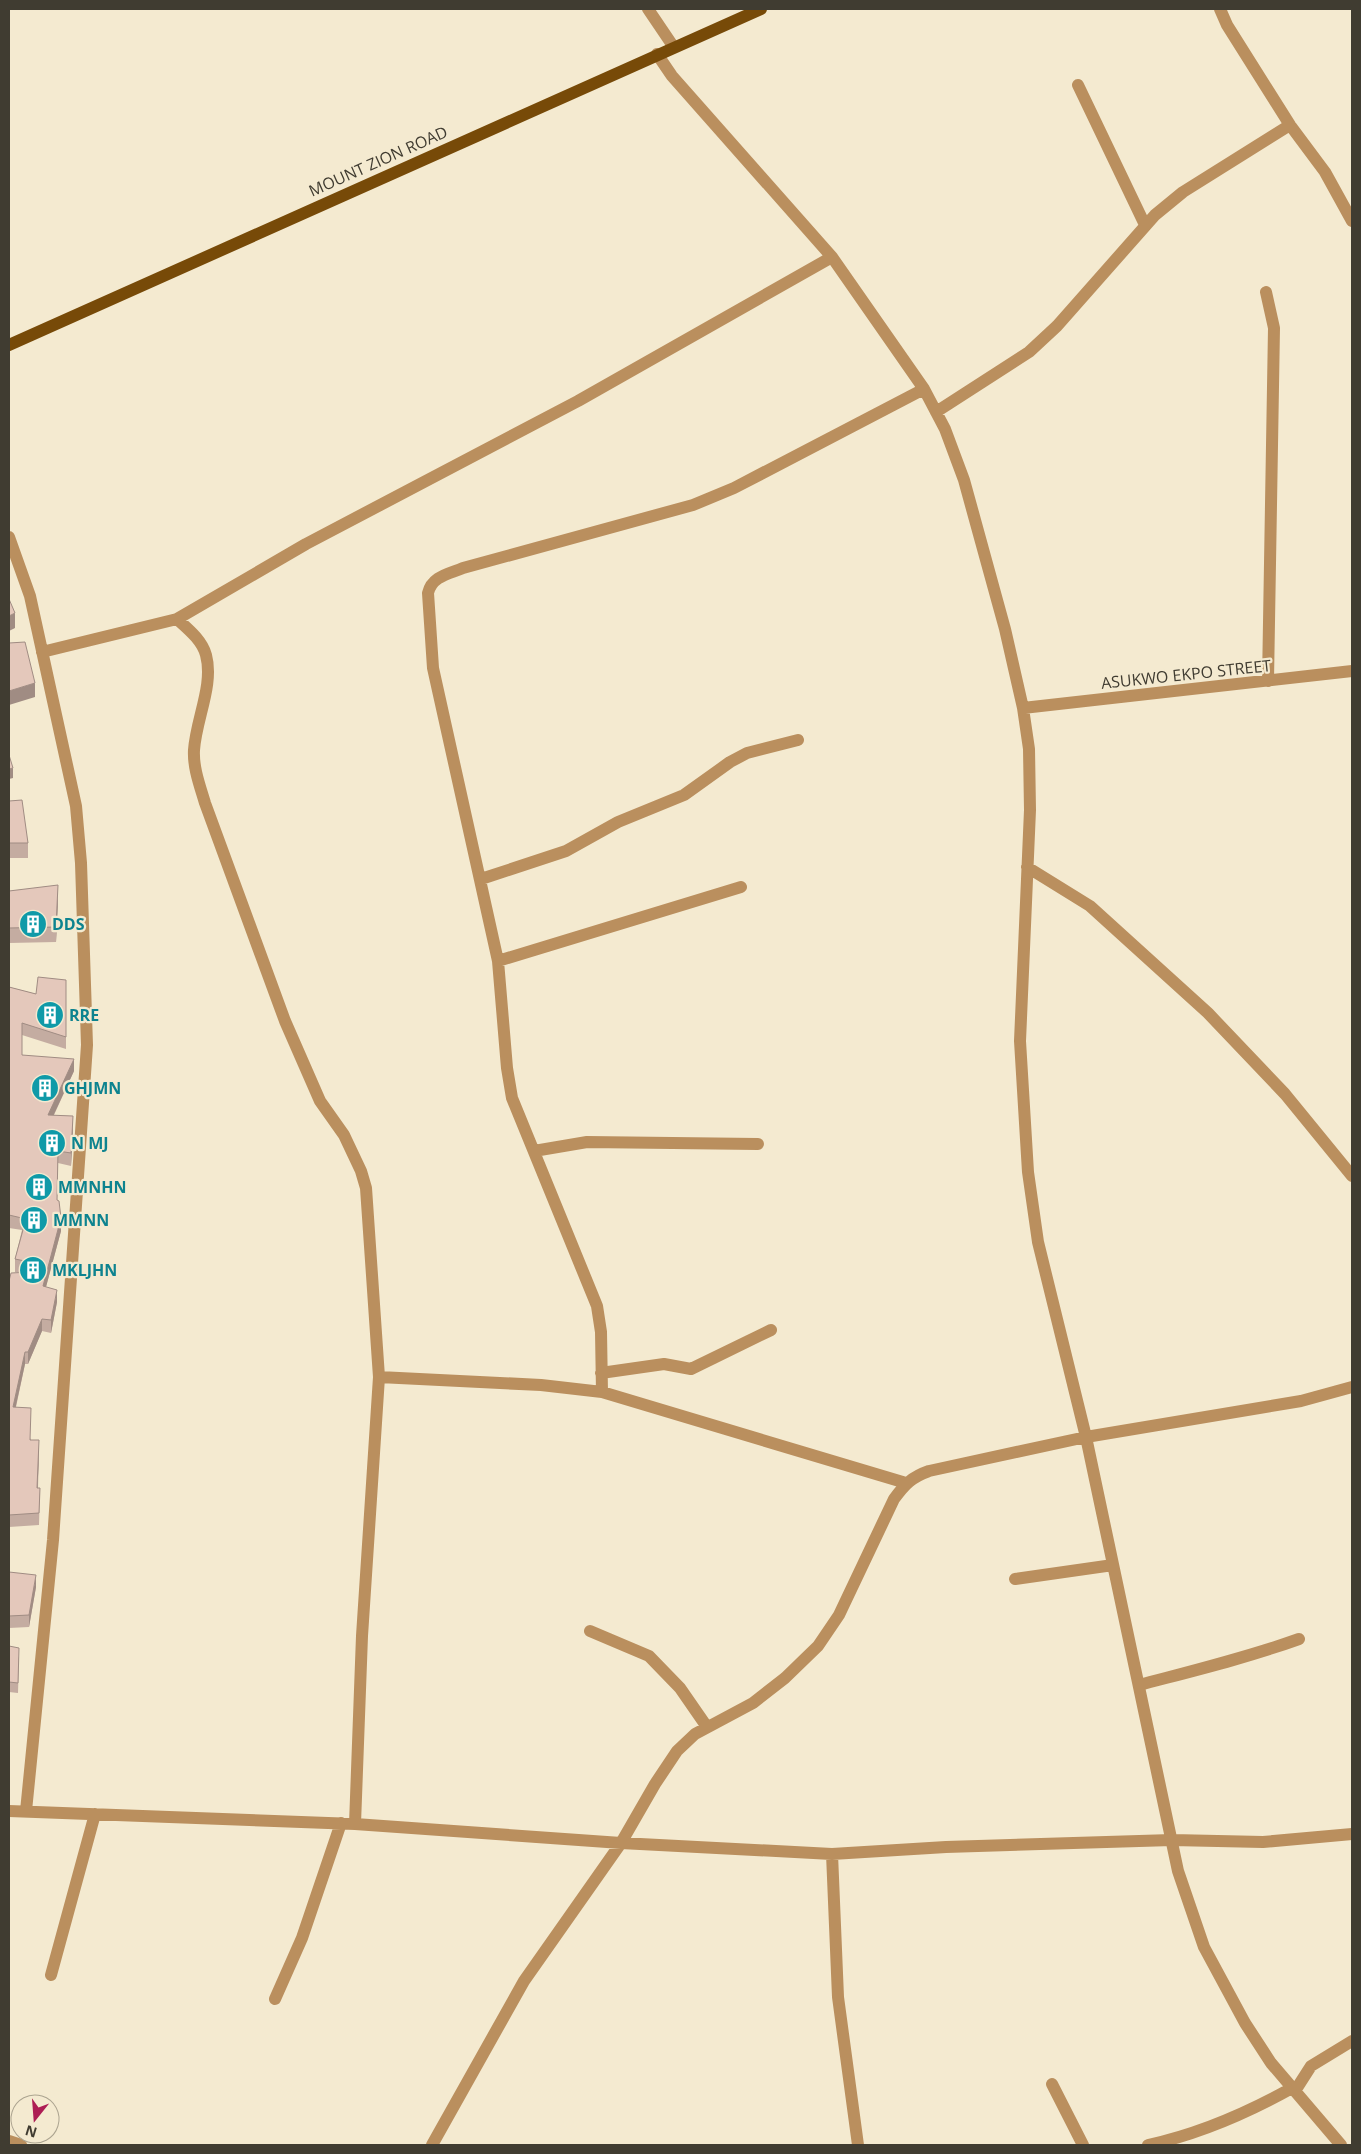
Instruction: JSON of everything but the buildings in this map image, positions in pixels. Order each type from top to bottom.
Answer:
[{"type":"main road","name":"MOUNT ZION ROAD","points":[[9,345],[674,46],[761,9]]},
{"type":"street","points":[[648,9],[674,46]]},
{"type":"street","points":[[1220,9],[1290,125],[1325,172],[1352,221]]},
{"type":"street","points":[[657,54],[672,76],[832,257],[924,389],[945,429],[978,526],[1024,708],[1030,772],[1020,1041],[1028,1172],[1038,1242],[1086,1437],[1178,1871],[1204,1947],[1245,2023],[1271,2063],[1340,2145]]},
{"type":"street","points":[[1078,85],[1145,225]]},
{"type":"street","points":[[936,412],[1029,352],[1057,326],[1145,225],[1183,192],[1290,125]]},
{"type":"street","points":[[42,652],[177,619],[306,544],[578,401],[832,257]]},
{"type":"street","points":[[1266,292],[1274,328],[1268,681]]},
{"type":"street","points":[[602,1392],[601,1332],[598,1306],[512,1098],[498,961],[481,879],[452,764],[433,668],[428,593],[430,585],[436,579],[463,568],[694,505],[734,488],[924,389]]},
{"type":"street","points":[[9,537],[30,596],[76,806],[81,863],[87,1045],[53,1540],[26,1811]]},
{"type":"street","points":[[177,619],[195,635],[206,654],[208,679],[194,751],[197,778],[291,1036],[320,1101],[344,1135],[361,1170],[366,1188],[379,1377],[362,1636],[355,1824]]},
{"type":"street","name":"ASUKWO EKPO STREET","points":[[1024,708],[1352,671]]},
{"type":"street","points":[[481,879],[566,851],[618,822],[684,795],[730,762],[747,753],[798,740]]},
{"type":"street","points":[[1027,867],[1090,906],[1208,1013],[1285,1094],[1352,1176]]},
{"type":"street","points":[[498,961],[741,887]]},
{"type":"street","points":[[534,1151],[587,1142],[758,1144]]},
{"type":"street","points":[[601,1373],[664,1364],[691,1369],[771,1330]]},
{"type":"street","points":[[379,1377],[541,1385],[602,1392],[906,1483]]},
{"type":"street","points":[[432,2145],[524,1980],[621,1844],[655,1784],[677,1751],[694,1734],[753,1703],[785,1678],[818,1646],[839,1615],[894,1499],[906,1483],[915,1476],[929,1471],[1086,1437],[1301,1401],[1352,1387]]},
{"type":"street","points":[[1016,1579],[1113,1565]]},
{"type":"street","points":[[590,1631],[649,1656],[680,1688],[707,1727]]},
{"type":"street","points":[[1138,1685],[1222,1662],[1246,1658],[1299,1639]]},
{"type":"street","points":[[9,1811],[340,1823],[621,1844],[832,1854],[946,1847],[1172,1840],[1263,1842],[1352,1834]]},
{"type":"street","points":[[50,1975],[95,1814]]},
{"type":"street","points":[[275,1999],[302,1938],[340,1823]]},
{"type":"street","points":[[832,1854],[838,1997],[858,2145]]},
{"type":"street","points":[[1148,2145],[1198,2131],[1294,2090],[1311,2066],[1352,2041]]},
{"type":"street","points":[[1052,2084],[1083,2145]]},
{"type":"street","points":[[9,2141],[21,2145]]},
{"type":"place","name":"DDS","points":[[33,924]]},
{"type":"place","name":"RRE","points":[[50,1015]]},
{"type":"place","name":"GHJMN","points":[[45,1088]]},
{"type":"place","name":"N MJ","points":[[52,1143]]},
{"type":"place","name":"MMNHN","points":[[39,1187]]},
{"type":"place","name":"MMNN","points":[[34,1220]]},
{"type":"place","name":"MKLJHN","points":[[33,1270]]}]
